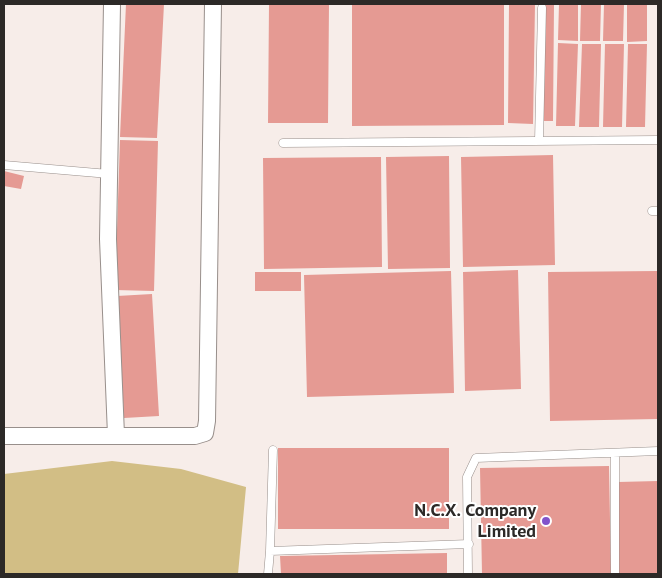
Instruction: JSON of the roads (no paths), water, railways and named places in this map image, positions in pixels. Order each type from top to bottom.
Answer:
[{"type":"street","points":[[112,4],[108,174],[111,338],[116,435]]},
{"type":"street","points":[[4,436],[195,436],[205,434],[207,421],[213,4]]},
{"type":"lane","points":[[540,141],[542,8]]},
{"type":"lane","points":[[283,142],[658,140]]},
{"type":"lane","points":[[4,165],[108,174]]},
{"type":"lane","points":[[268,574],[273,450]]},
{"type":"lane","points":[[614,452],[615,574]]},
{"type":"lane","points":[[468,574],[467,477],[476,458],[658,452]]},
{"type":"lane","points":[[270,551],[469,544]]},
{"type":"place","name":"N.C.X. Company Limited","points":[[546,521]]}]
